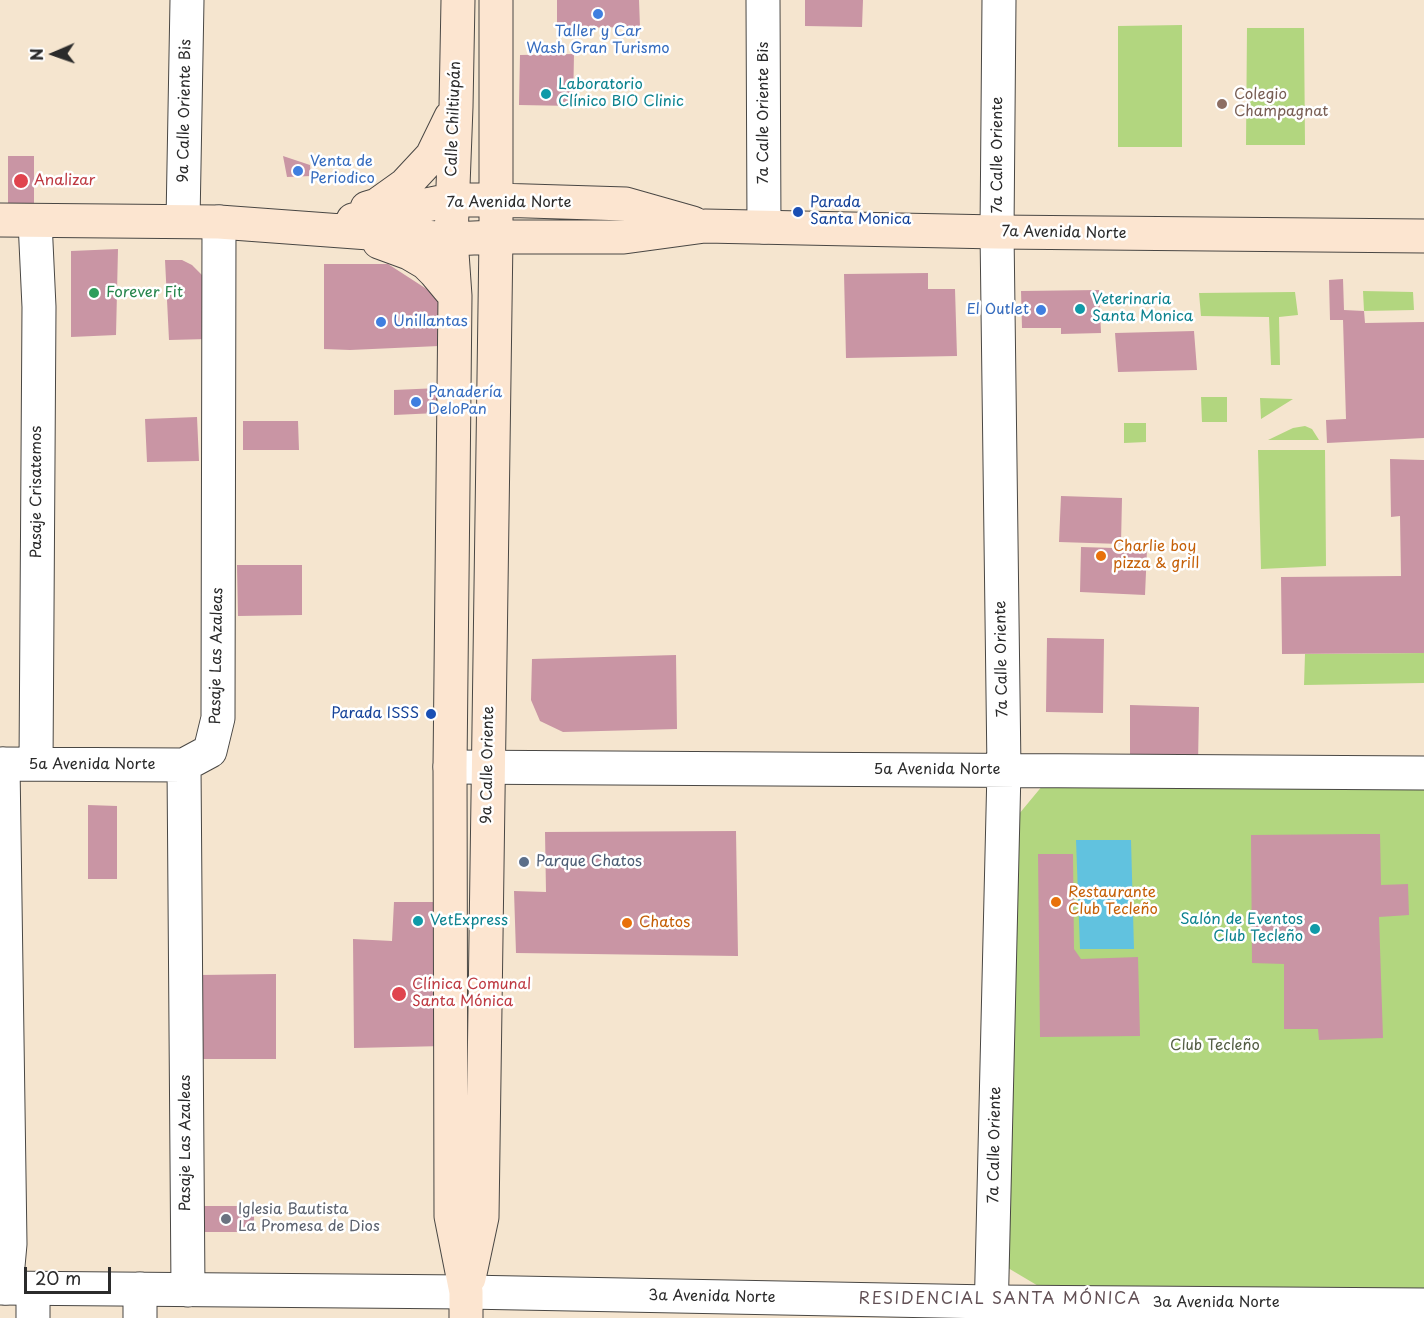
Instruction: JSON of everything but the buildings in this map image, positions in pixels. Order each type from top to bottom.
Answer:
[{"type":"main road","name":"Calle Chiltiupán","points":[[451,239],[458,0]]},
{"type":"main road","points":[[496,0],[496,237]]},
{"type":"main road","points":[[313,228],[377,205],[405,185],[432,156],[456,107]]},
{"type":"main road","name":"7a Avenida Norte","points":[[313,228],[452,200],[626,204],[705,226]]},
{"type":"main road","name":"7a Avenida Norte","points":[[0,220],[219,222],[451,239],[624,237],[705,226],[997,232],[1424,236]]},
{"type":"main road","points":[[313,228],[374,241],[409,253],[426,263],[455,296]]},
{"type":"main road","name":"9a Calle Oriente","points":[[466,1305],[482,1217],[496,237]]},
{"type":"main road","points":[[451,239],[455,296],[450,767],[451,1216],[466,1305]]},
{"type":"street","name":"9a Calle Oriente Bis","points":[[183,222],[187,0]]},
{"type":"street","name":"7a Calle Oriente Bis","points":[[764,0],[764,227]]},
{"type":"street","name":"7a Calle Oriente","points":[[992,1310],[1004,770],[997,232],[999,0]]},
{"type":"street","name":"Pasaje Crisatemos","points":[[35,221],[39,308],[36,764]]},
{"type":"street","name":"Pasaje Las Azaleas","points":[[188,1290],[184,765],[210,751],[218,718],[219,222]]},
{"type":"street","name":"5a Avenida Norte","points":[[2,764],[184,765]]},
{"type":"street","points":[[2,764],[10,1244],[18,1296]]},
{"type":"street","name":"5a Avenida Norte","points":[[450,767],[1424,772]]},
{"type":"street","name":"3a Avenida Norte","points":[[18,1296],[140,1304],[188,1290],[466,1305],[992,1310],[1424,1305]]},
{"type":"green space","points":[[1182,25],[1182,147],[1118,147],[1118,26]]},
{"type":"green space","points":[[1247,28],[1304,28],[1305,145],[1246,145]]},
{"type":"green space","points":[[1363,291],[1413,292],[1414,310],[1364,311]]},
{"type":"green space","points":[[1295,292],[1298,315],[1279,317],[1280,365],[1271,365],[1269,317],[1201,316],[1199,293]]},
{"type":"green space","points":[[1201,397],[1227,397],[1227,422],[1202,422]]},
{"type":"green space","points":[[1260,398],[1293,399],[1261,419]]},
{"type":"green space","points":[[1124,423],[1146,423],[1146,442],[1124,443]]},
{"type":"green space","points":[[1305,426],[1312,429],[1319,440],[1268,440],[1293,428]]},
{"type":"green space","points":[[1258,450],[1325,450],[1326,566],[1261,569]]},
{"type":"green space","points":[[1424,653],[1424,683],[1304,685],[1305,654]]},
{"type":"green space","name":"Club Tecleño","points":[[1048,779],[1424,781],[1424,1294],[1040,1287],[1003,1265],[1009,826]]},
{"type":"water","points":[[1076,840],[1131,840],[1134,949],[1080,949]]},
{"type":"place","name":"Taller y Car Wash Gran Turismo","points":[[598,14]]},
{"type":"place","name":"Laboratorio Clínico BIO Clinic","points":[[546,94]]},
{"type":"place","name":"Colegio Champagnat","points":[[1222,104]]},
{"type":"place","name":"Venta de Periodico","points":[[298,171]]},
{"type":"place","name":"Analizar","points":[[21,181]]},
{"type":"place","name":"Parada Santa Monica","points":[[798,212]]},
{"type":"place","name":"Forever Fit","points":[[94,293]]},
{"type":"place","name":"Veterinaria Santa Monica","points":[[1080,309]]},
{"type":"place","name":"El Outlet","points":[[1041,310]]},
{"type":"place","name":"Unillantas","points":[[381,322]]},
{"type":"place","name":"Panadería DeloPan","points":[[416,402]]},
{"type":"place","name":"Charlie boy pizza & grill","points":[[1101,556]]},
{"type":"place","name":"Parada ISSS","points":[[431,714]]},
{"type":"place","name":"Parque Chatos","points":[[524,862]]},
{"type":"place","name":"Restaurante Club Tecleño","points":[[1056,902]]},
{"type":"place","name":"VetExpress","points":[[418,921]]},
{"type":"place","name":"Chatos","points":[[627,923]]},
{"type":"place","name":"Salón de Eventos Club Tecleño","points":[[1315,929]]},
{"type":"place","name":"Clínica Comunal Santa Mónica","points":[[399,994]]},
{"type":"place","name":"Iglesia Bautista La Promesa de Dios","points":[[226,1219]]},
{"type":"district","name":"RESIDENCIAL SANTA MÓNICA","points":[[1000,1300]]}]
